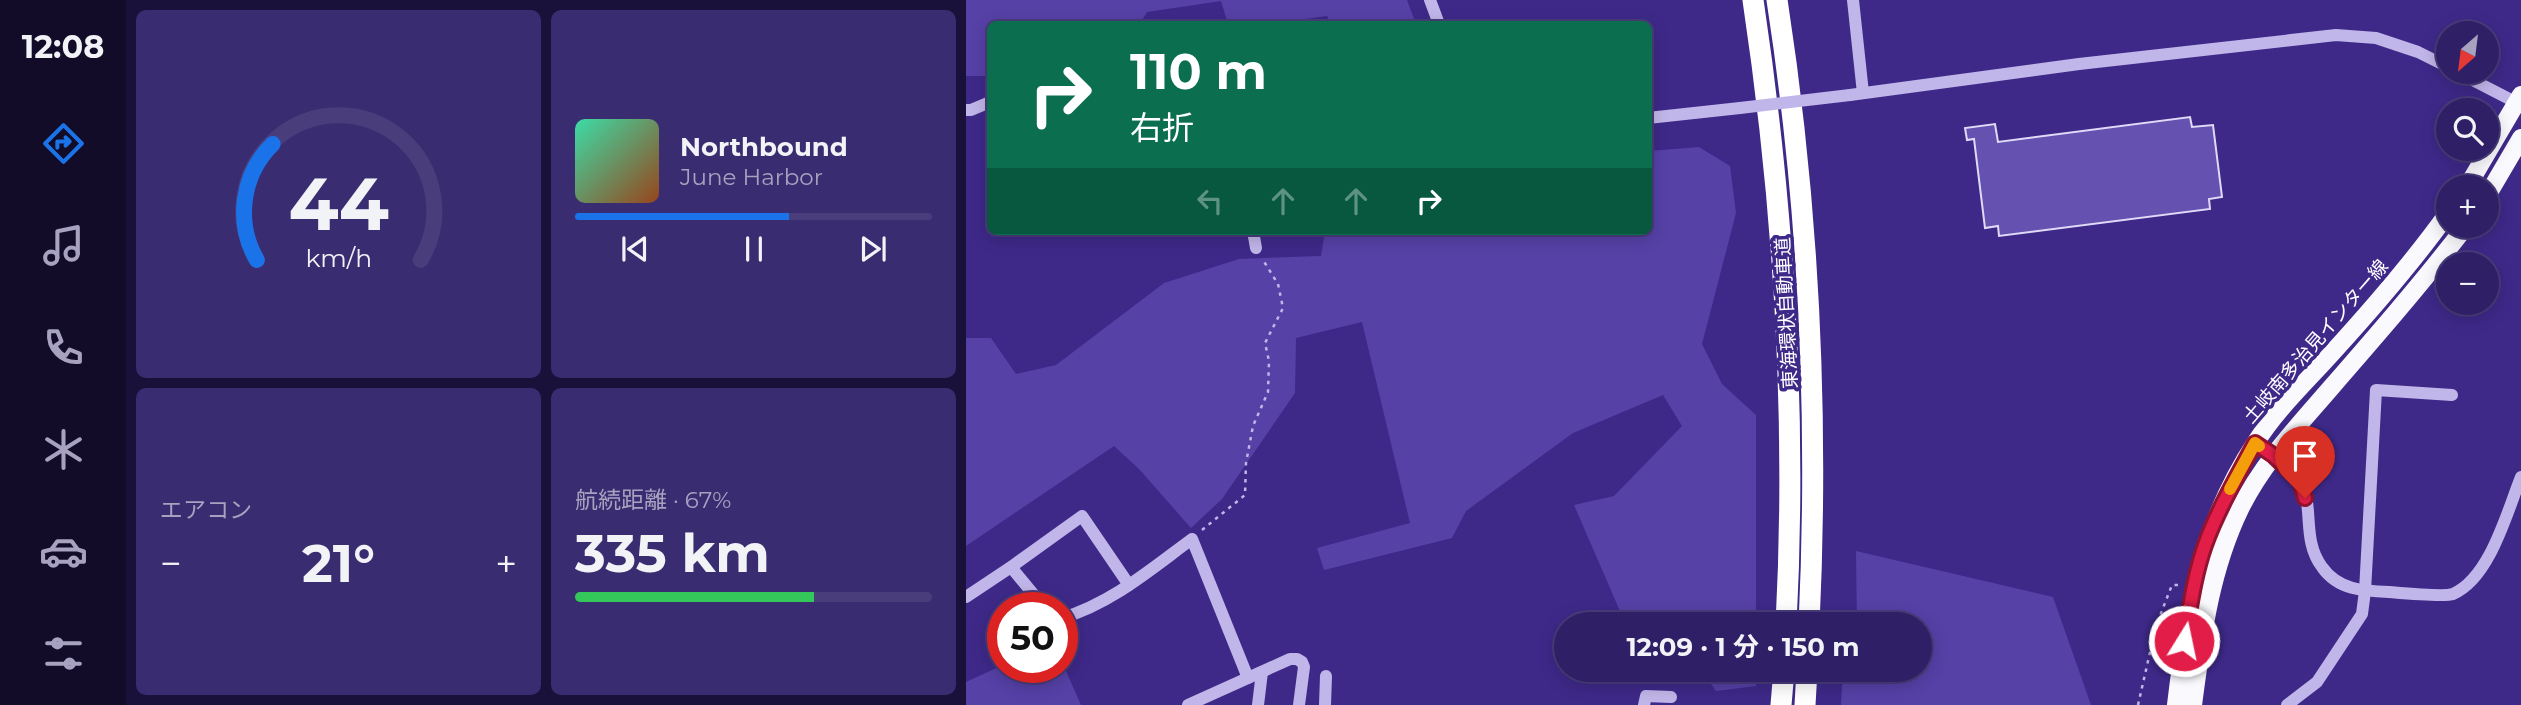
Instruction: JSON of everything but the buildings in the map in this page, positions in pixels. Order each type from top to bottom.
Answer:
[{"type":"highway","name":"東海環状自動車道","points":[[1754,0],[1768,104],[1782,248],[1790,433],[1790,554],[1787,612]]},
{"type":"highway","name":"東海環状自動車道","points":[[1777,0],[1797,142],[1808,277],[1814,437],[1810,612]]},
{"type":"highway","points":[[1781,705],[1783,682]]},
{"type":"highway","points":[[1805,705],[1806,682]]},
{"type":"main road","points":[[2474,175],[2520,101]]},
{"type":"main road","points":[[2499,176],[2521,138]]},
{"type":"main road","name":"土岐南多治見インター線","points":[[2176,705],[2184,641],[2201,559],[2220,508],[2255,443],[2282,406],[2385,294],[2436,228]]},
{"type":"main road","points":[[2193,705],[2204,618],[2216,573],[2240,509],[2273,455],[2456,238]]},
{"type":"street","points":[[1430,0],[1438,21]]},
{"type":"street","points":[[1853,0],[1863,93]]},
{"type":"street","points":[[1652,118],[2336,35],[2376,38],[2436,61]]},
{"type":"street","points":[[2483,84],[2520,101]]},
{"type":"street","points":[[966,110],[987,104]]},
{"type":"street","points":[[1254,235],[1256,248]]},
{"type":"street","points":[[2287,705],[2317,682],[2361,614],[2365,591],[2376,390],[2452,396]]},
{"type":"street","points":[[2255,443],[2273,455],[2300,481],[2305,498],[2309,537],[2314,555],[2324,570],[2350,588],[2365,591],[2452,594],[2472,579],[2489,558],[2521,477]]},
{"type":"street","points":[[966,597],[1082,516],[1129,585]]},
{"type":"street","points":[[1078,613],[1090,610],[1129,585],[1192,539],[1248,678]]},
{"type":"street","points":[[1011,567],[1032,592]]},
{"type":"street","points":[[1188,705],[1290,659],[1303,662],[1304,667],[1299,705]]},
{"type":"street","points":[[1258,705],[1262,671]]},
{"type":"street","points":[[1325,705],[1326,676]]},
{"type":"street","points":[[1644,705],[1646,696],[1671,697]]},
{"type":"path","points":[[1192,539],[1245,495],[1246,463],[1253,426],[1268,392],[1269,361],[1265,343],[1283,308],[1278,284],[1256,248]]},
{"type":"path","points":[[2138,705],[2156,626],[2172,585],[2182,585]]},
{"type":"shaded area","points":[[966,0],[1407,0],[1415,21],[1330,21],[1327,16],[1291,21],[1227,21],[1221,1],[1147,12],[1142,21],[987,21],[987,76],[966,76]]},
{"type":"shaded area","points":[[1699,147],[1730,166],[1736,213],[1702,344],[1722,384],[1756,415],[1756,612],[1620,612],[1574,505],[1614,496],[1682,426],[1663,395],[1573,433],[1466,511],[1452,538],[1324,570],[1317,548],[1410,523],[1362,322],[1296,338],[1295,393],[1222,499],[1191,528],[1139,469],[1114,446],[966,546],[966,338],[991,338],[1016,374],[1056,365],[1164,283],[1239,259],[1321,256],[1324,235],[1652,235],[1652,151]]},
{"type":"shaded area","points":[[1856,551],[2053,597],[2091,705],[1841,705],[1843,682],[1932,682],[1932,612],[1857,612]]},
{"type":"shaded area","points":[[987,672],[987,683],[1071,683],[1081,705],[966,705],[966,682]]},
{"type":"shaded area","points":[[1710,682],[1756,682],[1756,686],[1716,691]]},
{"type":"slow traffic","points":[[2230,489],[2255,443],[2259,446]]},
{"type":"route","points":[[2184,641],[2197,571],[2205,546],[2220,508],[2255,443],[2273,455],[2300,481],[2305,498]]}]
